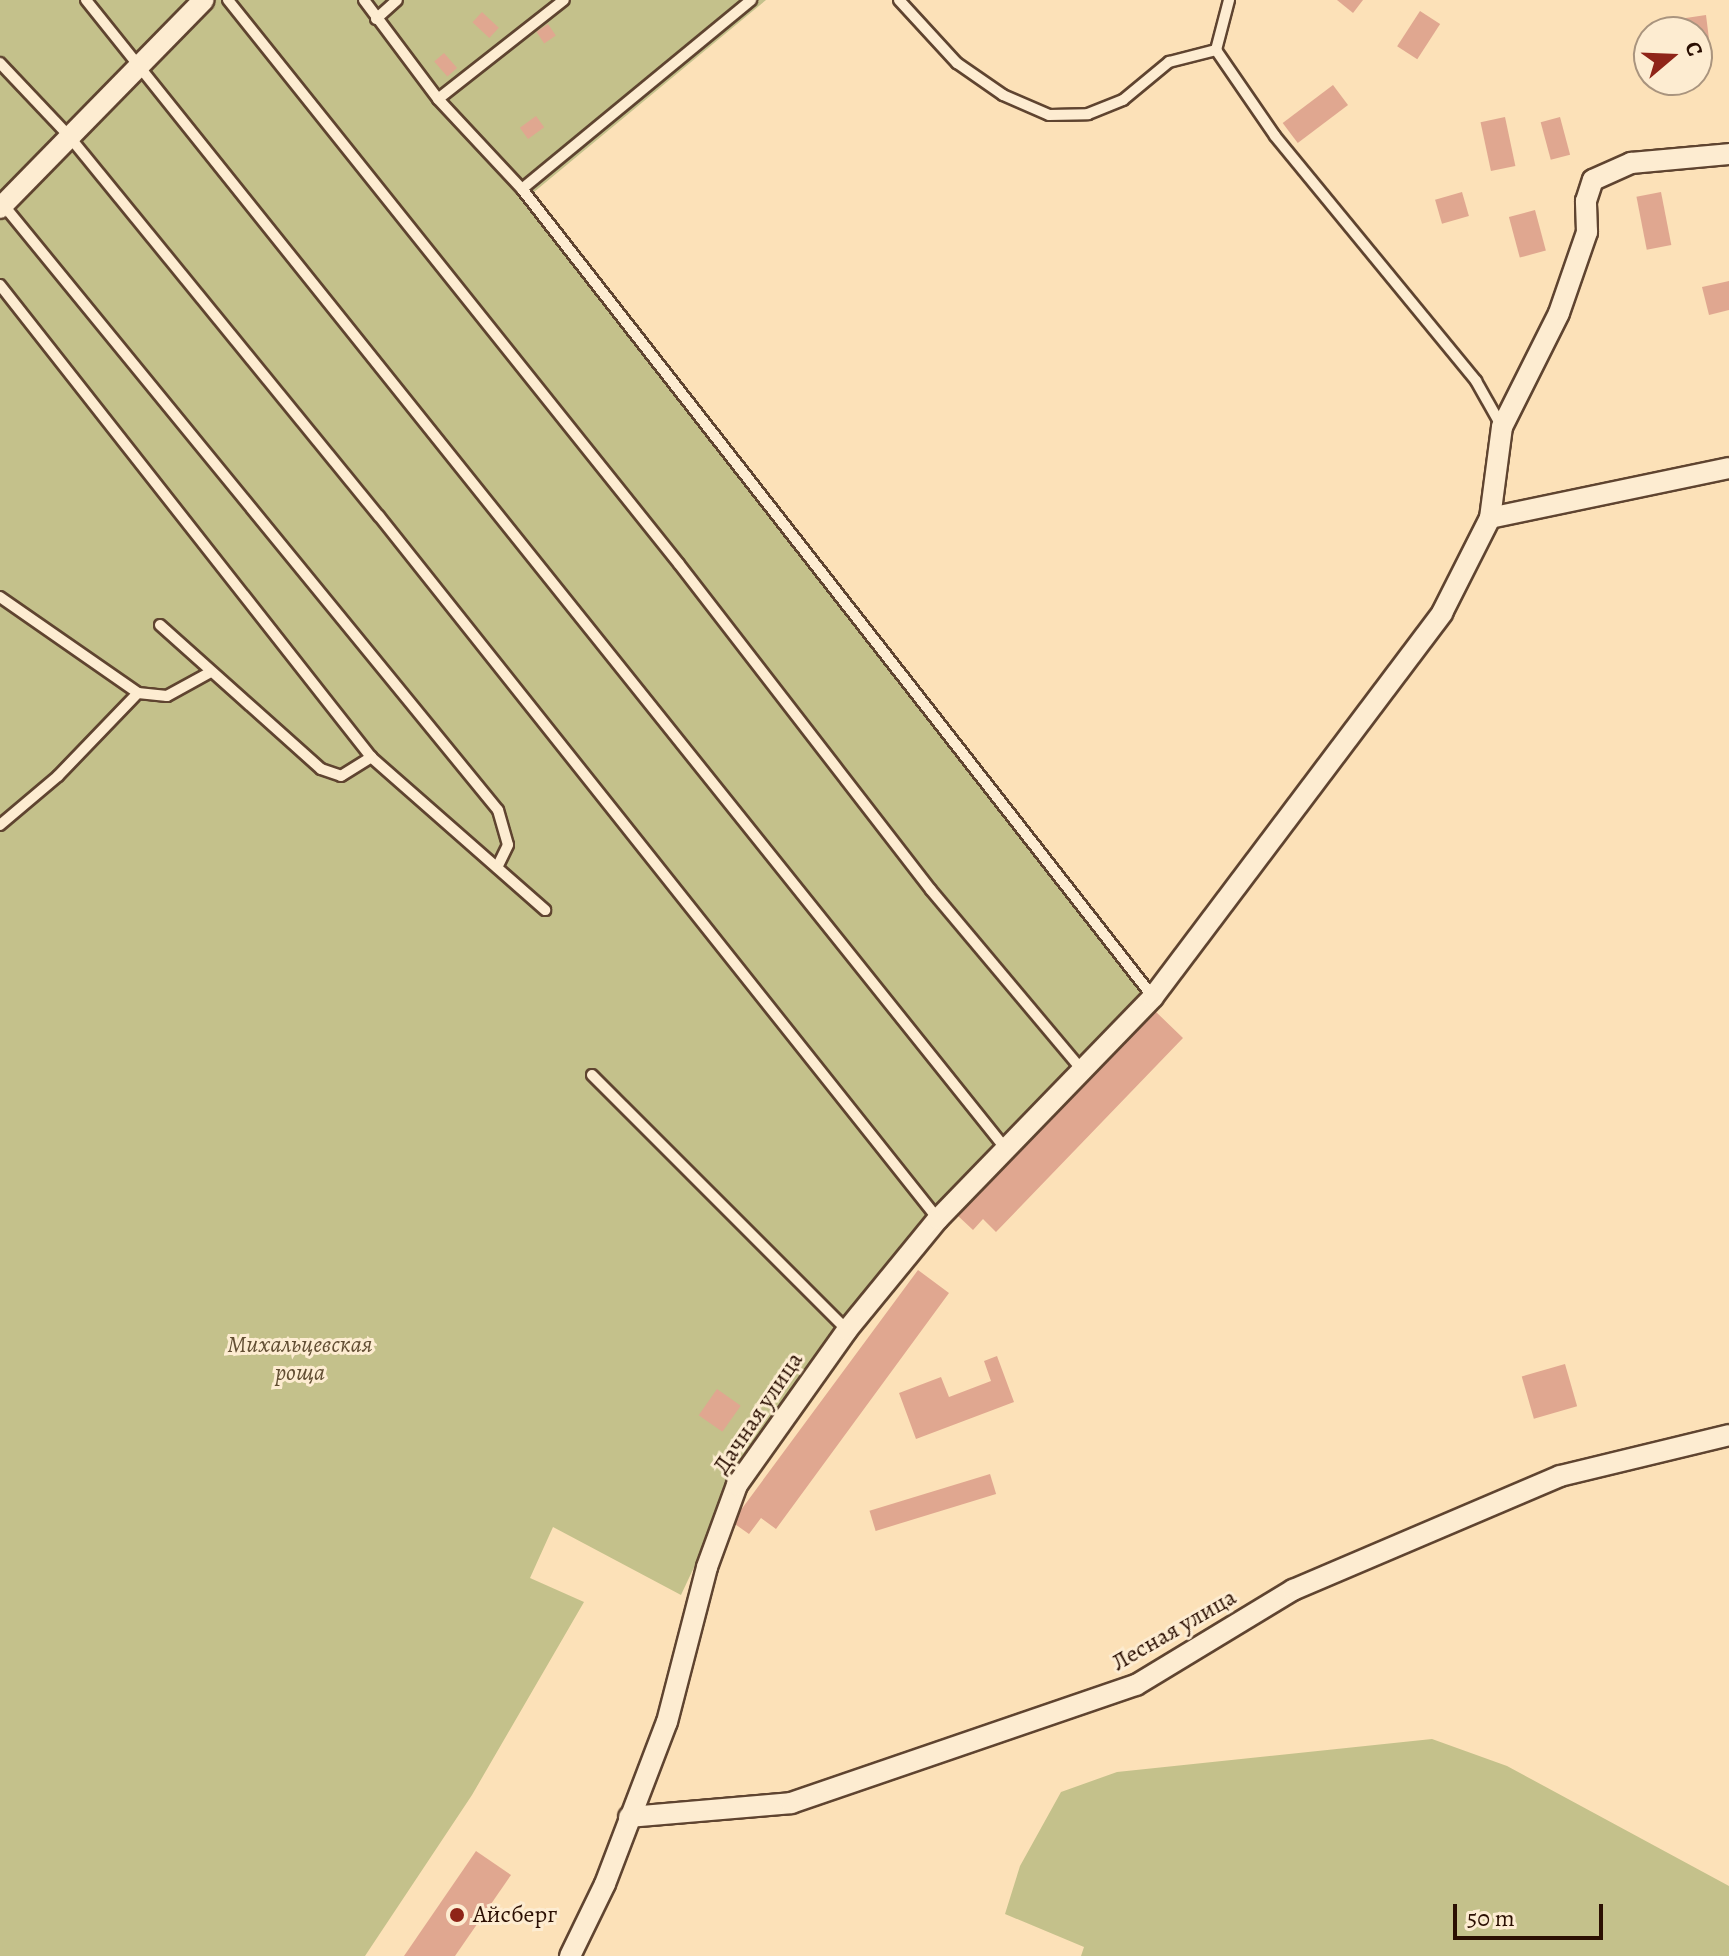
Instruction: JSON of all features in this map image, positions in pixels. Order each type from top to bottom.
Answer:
[{"type":"street","points":[[1,204],[204,0]]},
{"type":"street","name":"Дачная улица","points":[[570,1956],[605,1884],[667,1722],[707,1567],[737,1485],[847,1330],[938,1219],[1153,997],[1442,613],[1490,518],[1502,427],[1559,313],[1587,232],[1586,201],[1593,180],[1631,163],[1729,154]]},
{"type":"street","points":[[1490,518],[1729,468]]},
{"type":"street","name":"Лесная улица","points":[[629,1817],[791,1803],[1106,1696],[1136,1685],[1293,1590],[1560,1476],[1729,1435]]},
{"type":"lane","points":[[86,0],[1006,1149]]},
{"type":"lane","points":[[228,0],[679,564],[931,890],[1082,1070]]},
{"type":"lane","points":[[364,0],[438,99],[522,189],[1153,997]]},
{"type":"lane","points":[[376,19],[397,0]]},
{"type":"lane","points":[[438,99],[564,0]]},
{"type":"lane","points":[[522,189],[751,0]]},
{"type":"lane","points":[[899,0],[957,63],[1003,95],[1049,115],[1088,114],[1123,100],[1169,62],[1216,50]]},
{"type":"lane","points":[[1229,0],[1216,50],[1275,136],[1476,381],[1502,427]]},
{"type":"lane","points":[[0,63],[68,135],[938,1219]]},
{"type":"lane","points":[[1,204],[498,810],[508,845],[497,868]]},
{"type":"lane","points":[[0,285],[371,757],[545,910]]},
{"type":"lane","points":[[0,597],[138,693],[167,696],[209,673]]},
{"type":"lane","points":[[160,625],[209,673],[327,773],[341,776],[371,757]]},
{"type":"lane","points":[[0,825],[58,776],[138,693]]},
{"type":"lane","points":[[592,1075],[722,1199],[847,1330]]},
{"type":"green space","name":"Михальцевская роща","points":[[0,0],[766,0],[534,192],[1154,987],[933,1216],[734,1482],[681,1595],[553,1527],[530,1578],[584,1602],[472,1795],[365,1956],[0,1956]]},
{"type":"green space","points":[[1432,1739],[1507,1766],[1729,1886],[1729,1956],[1081,1956],[1084,1947],[1005,1914],[1020,1866],[1061,1792],[1117,1772]]},
{"type":"building","points":[[1337,0],[1363,0],[1353,13]]},
{"type":"building","points":[[1420,11],[1440,24],[1417,59],[1397,46]]},
{"type":"building","points":[[482,12],[499,28],[489,38],[472,22]]},
{"type":"building","points":[[548,24],[556,36],[544,43],[536,32]]},
{"type":"building","points":[[444,53],[457,68],[447,77],[434,62]]},
{"type":"building","points":[[1333,85],[1348,105],[1298,143],[1283,123]]},
{"type":"building","points":[[536,116],[544,127],[528,139],[520,128]]},
{"type":"building","points":[[1505,117],[1515,166],[1491,171],[1481,122]]},
{"type":"building","points":[[1560,117],[1570,155],[1551,160],[1541,122]]},
{"type":"building","points":[[1462,192],[1469,216],[1442,224],[1435,200]]},
{"type":"building","points":[[1661,192],[1671,245],[1647,250],[1636,197]]},
{"type":"building","points":[[1535,210],[1546,251],[1520,258],[1509,217]]},
{"type":"building","points":[[1729,281],[1729,310],[1709,315],[1702,287]]},
{"type":"building","points":[[1154,1010],[1183,1038],[996,1232],[983,1219],[973,1230],[956,1214]]},
{"type":"building","points":[[918,1270],[949,1293],[776,1529],[761,1518],[749,1534],[732,1522]]},
{"type":"building","points":[[997,1356],[1014,1402],[916,1439],[899,1393],[941,1377],[949,1397],[991,1381],[984,1361]]},
{"type":"building","points":[[1565,1364],[1577,1406],[1534,1419],[1522,1376]]},
{"type":"building","points":[[717,1389],[741,1406],[722,1432],[699,1415]]},
{"type":"building","points":[[990,1474],[996,1494],[876,1531],[870,1511]]},
{"type":"building","name":"Айсберг","points":[[476,1851],[511,1875],[455,1956],[404,1956]]},
{"type":"place","name":"Айсберг","points":[[457,1915]]}]
